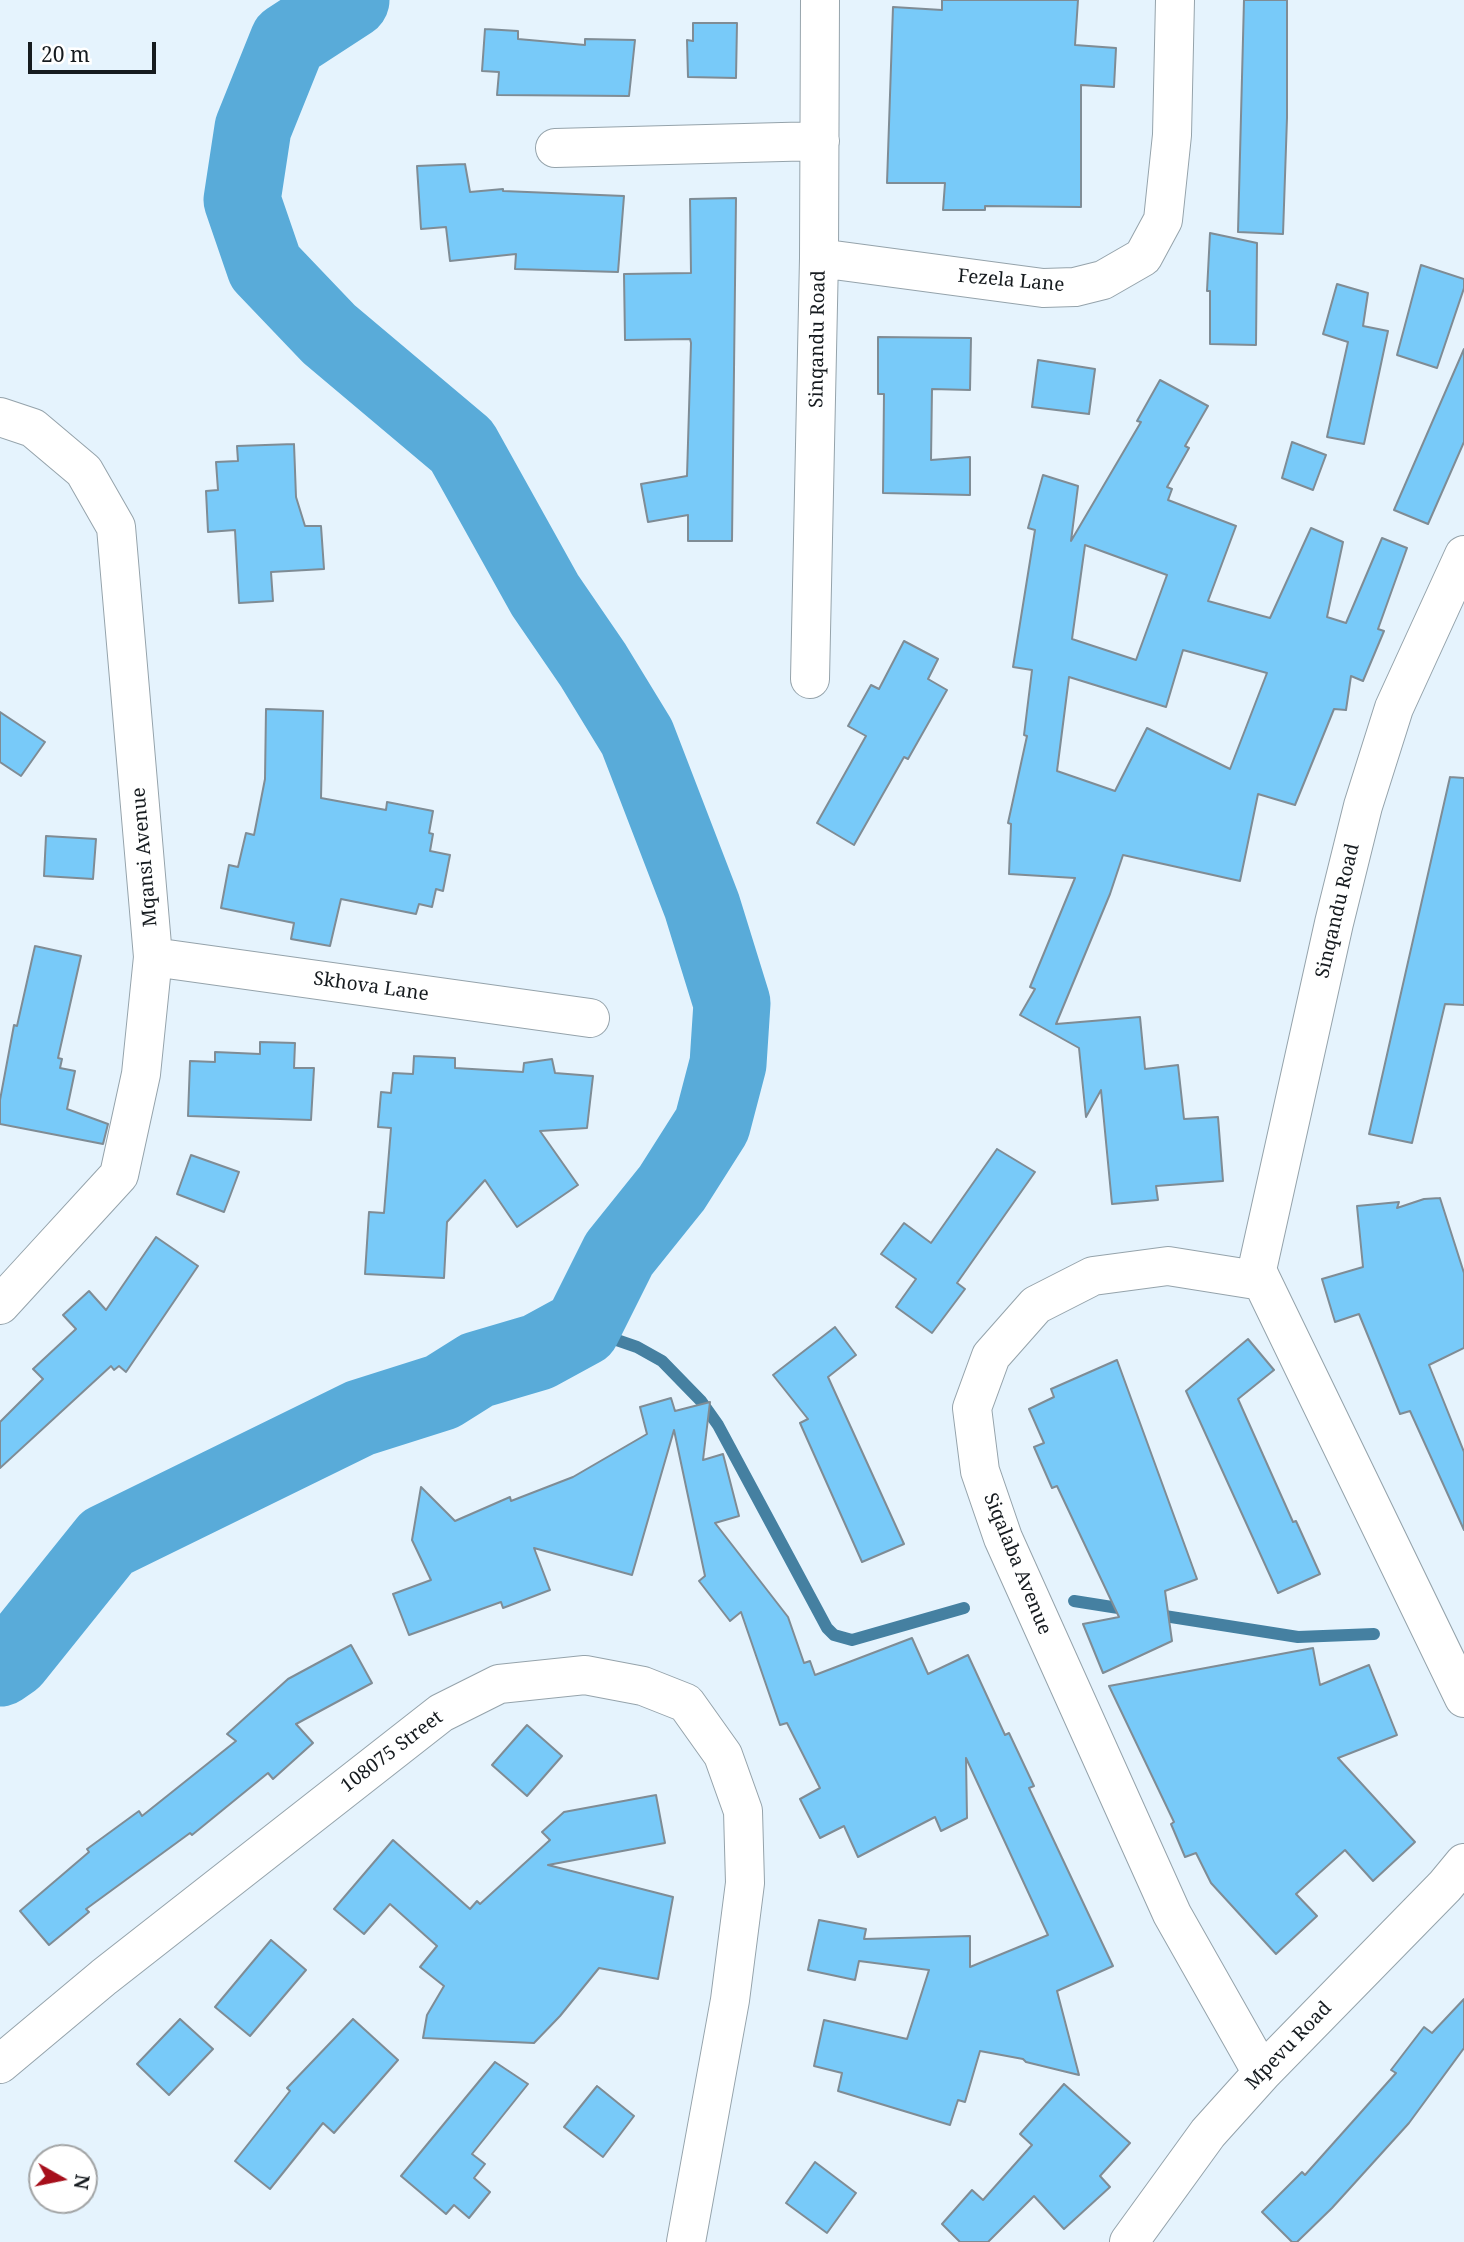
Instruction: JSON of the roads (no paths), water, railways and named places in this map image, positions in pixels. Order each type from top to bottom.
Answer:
[{"type":"street","name":"Sinqandu Road","points":[[810,679],[819,258],[820,0]]},
{"type":"street","name":"Fezela Lane","points":[[819,258],[1043,288],[1075,287],[1103,280],[1143,257],[1163,220],[1172,135],[1175,0]]},
{"type":"street","points":[[555,148],[820,141]]},
{"type":"street","name":"Mqansi Avenue","points":[[0,417],[33,428],[84,471],[116,527],[153,957],[141,1074],[119,1175],[0,1305]]},
{"type":"street","name":"Sinqandu Road","points":[[1262,1281],[1257,1270],[1334,923],[1363,806],[1394,708],[1464,555]]},
{"type":"street","name":"Skhova Lane","points":[[153,957],[590,1018]]},
{"type":"street","name":"Siqalaba Avenue","points":[[1262,1281],[1168,1266],[1093,1276],[1036,1306],[991,1356],[972,1408],[980,1471],[1003,1538],[1172,1914],[1262,2073]]},
{"type":"street","points":[[1262,1281],[1464,1698]]},
{"type":"street","name":"108075 Street","points":[[0,2064],[104,1977],[441,1713],[499,1684],[585,1675],[643,1686],[686,1703],[723,1755],[743,1811],[745,1883],[730,2000],[686,2242]]},
{"type":"street","name":"Mpevu Road","points":[[1129,2242],[1208,2133],[1464,1863]]},
{"type":"waterway","points":[[0,1668],[13,1659],[107,1542],[360,1418],[442,1392],[477,1370],[538,1352],[582,1328],[619,1254],[672,1188],[712,1125],[728,1064],[732,1003],[702,906],[637,737],[593,665],[545,595],[462,446],[329,334],[265,267],[242,200],[253,128],[288,41],[351,0]]},
{"type":"waterway","points":[[582,1328],[637,1347],[662,1361],[701,1401],[718,1425],[827,1628],[834,1635],[852,1640],[964,1608]]},
{"type":"waterway","points":[[1074,1601],[1131,1610]]},
{"type":"waterway","points":[[1152,1614],[1298,1637],[1374,1634]]}]
